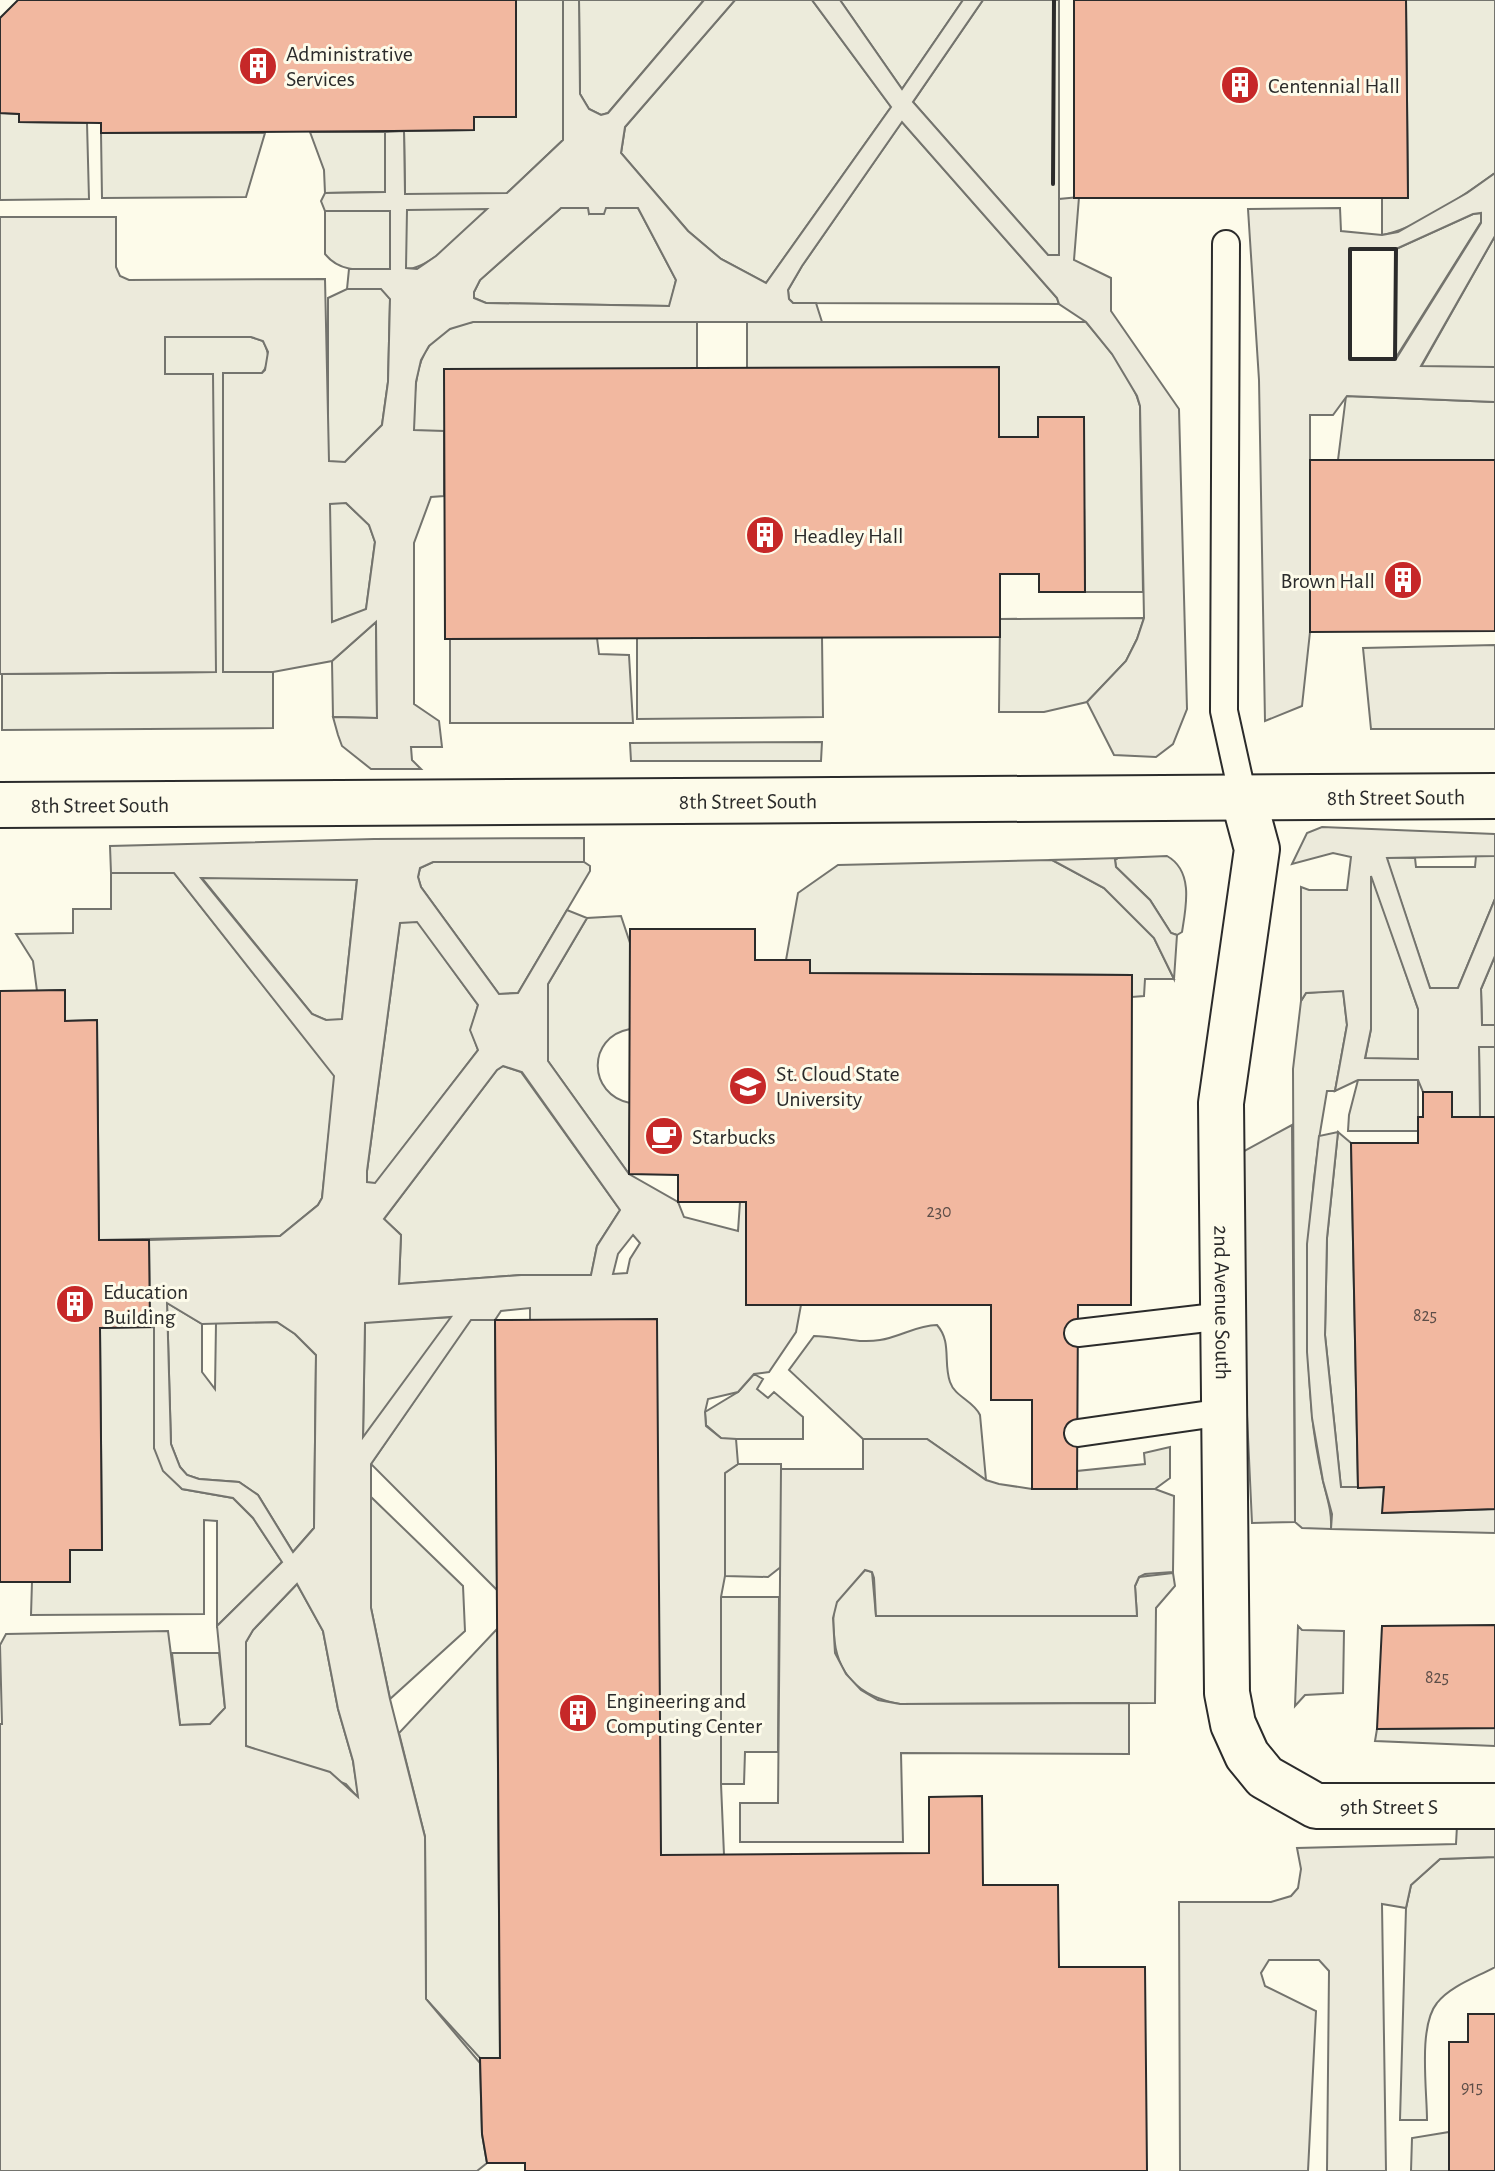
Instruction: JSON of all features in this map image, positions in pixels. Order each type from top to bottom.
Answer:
[{"type":"street","name":"8th Street South","points":[[0,805],[1495,796]]},
{"type":"street","name":"2nd Avenue South","points":[[1243,797],[1257,849],[1221,1103],[1227,1693],[1233,1724],[1247,1755],[1265,1777],[1288,1790]]},
{"type":"street","name":"9th Street S","points":[[1288,1790],[1316,1806],[1336,1808],[1495,1806]]},
{"type":"lane","points":[[1226,244],[1224,711],[1243,797]]},
{"type":"lane","points":[[1078,1333],[1224,1316]]},
{"type":"lane","points":[[1078,1433],[1224,1412]]},
{"type":"shaded area","points":[[516,0],[563,0],[563,140],[506,194],[405,194],[404,131],[474,130],[474,117],[515,117]]},
{"type":"shaded area","points":[[563,0],[579,0],[580,94],[589,109],[601,115],[608,113],[704,0],[735,0],[625,127],[621,153],[688,231],[721,259],[766,283],[891,107],[812,0],[840,0],[902,89],[963,0],[983,0],[913,102],[1048,255],[1059,255],[1059,199],[1079,197],[1074,260],[1111,278],[1111,311],[1179,409],[1187,709],[1173,744],[1156,757],[1114,755],[1087,702],[1126,661],[1144,618],[1140,406],[1137,396],[1112,354],[1086,322],[1059,304],[1057,298],[902,122],[788,290],[793,303],[816,303],[822,322],[473,322],[450,329],[429,346],[421,360],[416,382],[414,430],[444,431],[444,496],[431,497],[414,543],[414,704],[439,721],[442,747],[411,747],[412,760],[421,769],[371,769],[342,746],[338,735],[333,717],[377,718],[376,622],[332,661],[273,672],[223,672],[223,373],[262,373],[265,370],[268,352],[263,341],[251,337],[165,337],[165,374],[213,374],[216,672],[0,674],[0,217],[116,217],[116,267],[120,276],[129,280],[325,279],[329,461],[345,462],[382,425],[388,382],[390,299],[381,289],[347,289],[349,269],[390,269],[390,211],[325,211],[321,201],[325,193],[385,192],[385,132],[404,131],[405,194],[507,193],[563,140]],"holes":[[[561,208],[588,208],[589,214],[604,214],[606,208],[638,208],[676,280],[669,306],[486,303],[474,298],[480,280]],[[487,209],[436,256],[417,269],[406,268],[407,210]],[[346,503],[369,525],[375,542],[366,609],[332,622],[330,504]]]},
{"type":"shaded area","points":[[579,0],[704,0],[608,113],[601,115],[589,109],[580,94]]},
{"type":"shaded area","points":[[735,0],[812,0],[891,107],[766,283],[721,259],[688,231],[621,153],[625,127]]},
{"type":"shaded area","points":[[840,0],[963,0],[902,89]]},
{"type":"shaded area","points":[[983,0],[1059,0],[1059,255],[1048,255],[913,102]]},
{"type":"shaded area","points":[[1406,0],[1495,0],[1495,173],[1426,218],[1382,235],[1382,198],[1408,198]]},
{"type":"shaded area","points":[[0,113],[19,114],[19,122],[87,123],[89,199],[0,200]]},
{"type":"shaded area","points":[[902,122],[1057,298],[1059,304],[793,303],[789,299],[788,290],[802,266]]},
{"type":"shaded area","points":[[310,132],[385,132],[386,192],[325,193],[324,170]]},
{"type":"shaded area","points":[[101,133],[265,133],[246,197],[102,198]]},
{"type":"shaded area","points":[[1495,173],[1495,236],[1421,366],[1495,367],[1495,402],[1347,396],[1333,415],[1310,415],[1310,632],[1302,706],[1265,721],[1259,380],[1248,209],[1340,208],[1341,231],[1382,235],[1398,232],[1467,193]],"holes":[[[1481,213],[1481,223],[1396,359],[1351,359],[1350,250],[1396,249],[1473,214]]]},
{"type":"shaded area","points":[[561,208],[589,208],[589,214],[605,208],[638,208],[676,280],[670,306],[486,303],[474,298],[480,280]]},
{"type":"shaded area","points":[[406,209],[488,209],[438,254],[427,262],[406,269]]},
{"type":"shaded area","points":[[390,210],[390,269],[347,268],[325,254],[325,211]]},
{"type":"shaded area","points":[[1481,213],[1481,222],[1395,359],[1396,249]]},
{"type":"shaded area","points":[[1495,236],[1495,367],[1421,367]]},
{"type":"shaded area","points":[[347,289],[382,289],[390,299],[388,382],[382,425],[345,462],[328,462],[328,298]]},
{"type":"shaded area","points":[[473,322],[697,322],[697,369],[444,431],[414,431],[417,378],[428,347],[453,327]]},
{"type":"shaded area","points":[[747,322],[1086,322],[1124,372],[1140,406],[1143,592],[1085,592],[1083,417],[1038,417],[1038,437],[999,437],[998,367],[747,369]]},
{"type":"shaded area","points":[[165,336],[251,337],[263,341],[267,349],[268,361],[262,373],[223,374],[223,671],[273,672],[273,728],[2,730],[2,674],[215,672],[212,374],[165,374]]},
{"type":"shaded area","points":[[1346,396],[1495,402],[1495,460],[1338,460]]},
{"type":"shaded area","points":[[329,503],[346,503],[369,525],[375,542],[366,610],[329,623]]},
{"type":"shaded area","points":[[1144,618],[1126,661],[1087,702],[1044,712],[999,712],[1000,619]]},
{"type":"shaded area","points":[[376,622],[377,718],[333,717],[332,661]]},
{"type":"shaded area","points":[[822,637],[823,717],[637,719],[637,638]]},
{"type":"shaded area","points":[[597,638],[599,654],[629,655],[633,723],[450,723],[450,639]]},
{"type":"shaded area","points":[[1495,645],[1495,729],[1371,729],[1363,648]]},
{"type":"shaded area","points":[[822,742],[821,761],[631,761],[630,743]]},
{"type":"shaded area","points":[[1322,827],[1495,834],[1495,856],[1387,858],[1430,988],[1458,988],[1495,899],[1495,956],[1481,989],[1482,1025],[1495,1025],[1495,1047],[1479,1047],[1480,1117],[1452,1117],[1452,1093],[1423,1092],[1418,1080],[1358,1080],[1335,1091],[1347,1025],[1343,991],[1306,993],[1301,1001],[1301,887],[1309,890],[1347,890],[1351,857],[1333,853],[1292,864],[1307,833]],"holes":[[[1371,876],[1418,1009],[1418,1059],[1365,1058],[1371,1029]]]},
{"type":"shaded area","points":[[584,838],[584,862],[433,862],[420,868],[418,877],[421,887],[499,994],[518,993],[567,910],[587,918],[548,984],[548,1061],[629,1174],[678,1202],[684,1217],[738,1231],[740,1202],[746,1202],[801,1305],[796,1332],[769,1372],[754,1374],[738,1392],[708,1399],[705,1412],[706,1426],[721,1438],[736,1439],[738,1464],[725,1473],[725,1576],[721,1597],[724,1855],[661,1855],[530,1320],[530,1308],[501,1311],[495,1320],[471,1320],[371,1464],[371,1608],[425,1837],[426,1999],[480,2063],[482,2134],[487,2163],[477,2171],[0,2171],[0,1645],[6,1634],[168,1631],[180,1725],[210,1724],[225,1708],[217,1626],[282,1562],[253,1518],[233,1498],[182,1489],[163,1471],[154,1448],[154,1327],[150,1327],[149,1240],[280,1236],[318,1205],[322,1198],[334,1076],[174,873],[111,873],[110,846],[374,839]],"holes":[[[201,878],[357,880],[342,1019],[326,1020],[312,1014]],[[417,922],[478,1005],[470,1030],[478,1050],[375,1183],[367,1182],[400,923]],[[503,1066],[522,1072],[620,1210],[597,1246],[591,1275],[521,1275],[399,1284],[401,1235],[384,1219]],[[633,1235],[640,1243],[630,1259],[627,1273],[613,1274],[618,1254]],[[167,1303],[202,1324],[277,1322],[295,1334],[316,1355],[314,1528],[293,1552],[258,1495],[239,1482],[199,1479],[187,1475],[180,1467],[171,1444]],[[451,1317],[363,1437],[365,1323]],[[297,1584],[323,1631],[338,1709],[353,1761],[358,1797],[330,1772],[246,1746],[246,1642],[253,1630]]]},
{"type":"shaded area","points":[[1167,856],[1176,863],[1185,880],[1185,912],[1182,932],[1177,935],[1171,933],[1150,900],[1116,867],[1115,860]]},
{"type":"shaded area","points":[[1476,856],[1495,856],[1495,899],[1458,988],[1430,988],[1386,857],[1415,858],[1416,867],[1475,867]]},
{"type":"shaded area","points":[[1118,858],[1115,860],[1116,867],[1150,900],[1171,933],[1177,935],[1174,979],[1154,938],[1104,888],[1052,860]]},
{"type":"shaded area","points":[[1052,860],[1104,888],[1154,938],[1174,979],[1145,979],[1144,996],[1132,997],[1131,975],[810,973],[810,960],[786,960],[798,893],[838,865]]},
{"type":"shaded area","points":[[433,862],[584,862],[590,866],[590,871],[518,993],[499,994],[421,887],[418,877],[420,868]]},
{"type":"shaded area","points":[[111,873],[174,873],[335,1076],[322,1198],[318,1205],[280,1236],[99,1240],[97,1020],[65,1021],[65,990],[37,991],[33,961],[16,934],[73,933],[73,909],[111,909]]},
{"type":"shaded area","points":[[1371,873],[1418,1009],[1418,1059],[1365,1059],[1371,1029]]},
{"type":"shaded area","points":[[201,877],[357,879],[342,1020],[326,1020],[312,1014]]},
{"type":"shaded area","points":[[621,916],[630,943],[630,1029],[616,1034],[606,1043],[598,1066],[606,1089],[616,1098],[630,1103],[629,1174],[548,1061],[548,984],[587,918]]},
{"type":"shaded area","points":[[400,922],[418,922],[478,1005],[471,1030],[478,1050],[375,1184],[367,1183],[367,1171]]},
{"type":"shaded area","points":[[1495,956],[1495,1025],[1482,1025],[1481,989]]},
{"type":"shaded area","points":[[1343,990],[1347,1025],[1335,1091],[1327,1091],[1320,1131],[1311,1211],[1307,1292],[1312,1414],[1331,1529],[1302,1528],[1295,1522],[1293,1069],[1301,1001],[1306,993]]},
{"type":"shaded area","points":[[1479,1047],[1495,1047],[1495,1117],[1480,1117]]},
{"type":"shaded area","points":[[503,1066],[521,1072],[620,1210],[597,1246],[591,1276],[521,1275],[399,1284],[401,1235],[384,1219]]},
{"type":"shaded area","points":[[1358,1080],[1418,1080],[1418,1131],[1348,1131]]},
{"type":"shaded area","points":[[1292,1125],[1295,1522],[1252,1523],[1235,1156]]},
{"type":"shaded area","points":[[1338,1132],[1351,1143],[1358,1488],[1341,1488],[1325,1335],[1327,1238]]},
{"type":"shaded area","points":[[1338,1132],[1327,1238],[1325,1335],[1341,1487],[1384,1487],[1383,1513],[1495,1509],[1495,1533],[1331,1529],[1332,1514],[1312,1418],[1307,1352],[1307,1244],[1319,1136]]},
{"type":"shaded area","points":[[167,1303],[202,1324],[202,1372],[215,1389],[216,1323],[277,1322],[295,1334],[316,1355],[314,1528],[293,1552],[258,1495],[239,1482],[199,1479],[187,1475],[180,1467],[171,1444]]},
{"type":"shaded area","points":[[452,1317],[363,1439],[365,1322]]},
{"type":"shaded area","points":[[470,1320],[495,1320],[497,1590],[371,1464]]},
{"type":"shaded area","points":[[937,1325],[946,1345],[952,1387],[980,1415],[986,1480],[927,1439],[863,1439],[789,1370],[814,1336],[871,1341]]},
{"type":"shaded area","points":[[154,1327],[154,1448],[182,1489],[233,1498],[253,1518],[282,1562],[217,1626],[217,1521],[204,1520],[204,1614],[31,1615],[32,1582],[69,1582],[70,1550],[102,1550],[100,1328]]},
{"type":"shaded area","points":[[754,1374],[763,1379],[757,1389],[768,1398],[774,1392],[803,1417],[803,1439],[722,1439],[706,1425],[705,1412],[738,1392]]},
{"type":"shaded area","points":[[863,1439],[927,1439],[986,1480],[999,1484],[1032,1489],[1155,1489],[1174,1496],[1173,1572],[1139,1577],[1135,1586],[1137,1616],[876,1616],[874,1578],[872,1572],[865,1570],[837,1602],[833,1618],[835,1653],[846,1674],[861,1690],[878,1700],[900,1704],[1129,1703],[1129,1754],[901,1753],[903,1842],[740,1842],[740,1803],[778,1803],[781,1469],[863,1469]]},
{"type":"shaded area","points":[[1170,1447],[1170,1478],[1155,1489],[1077,1489],[1077,1471],[1145,1464],[1144,1453]]},
{"type":"shaded area","points":[[738,1464],[781,1464],[782,1566],[768,1577],[725,1576],[725,1473]]},
{"type":"shaded area","points":[[370,1496],[463,1586],[465,1631],[390,1699],[371,1608]]},
{"type":"shaded area","points":[[865,1570],[872,1572],[876,1616],[1137,1616],[1135,1586],[1139,1577],[1173,1573],[1175,1586],[1156,1608],[1155,1703],[900,1704],[874,1696],[853,1682],[845,1672],[836,1648],[833,1626],[836,1603]]},
{"type":"shaded area","points":[[297,1584],[323,1631],[359,1799],[346,1784],[246,1746],[246,1642],[253,1630]]},
{"type":"shaded area","points":[[721,1597],[779,1597],[778,1752],[745,1752],[744,1784],[721,1784]]},
{"type":"shaded area","points":[[1298,1626],[1302,1630],[1344,1631],[1343,1693],[1305,1695],[1295,1706]]},
{"type":"shaded area","points":[[497,1629],[500,2058],[480,2058],[426,1999],[425,1837],[399,1733]]},
{"type":"shaded area","points":[[172,1653],[219,1653],[225,1708],[210,1724],[180,1725]]},
{"type":"shaded area","points":[[1495,1728],[1495,1746],[1375,1741],[1377,1729]]},
{"type":"shaded area","points":[[1495,1825],[1495,1857],[1440,1859],[1411,1885],[1406,1908],[1382,1904],[1386,2171],[1327,2171],[1329,1971],[1319,1960],[1269,1960],[1261,1973],[1265,1986],[1316,2011],[1308,2171],[1180,2171],[1179,1902],[1271,1902],[1291,1896],[1298,1888],[1301,1869],[1297,1848],[1456,1844],[1457,1826]]},
{"type":"shaded area","points":[[1495,1857],[1495,1967],[1456,1987],[1437,2003],[1431,2013],[1425,2042],[1427,2120],[1400,2120],[1406,1908],[1411,1885],[1440,1859]]},
{"type":"shaded area","points":[[1449,2132],[1449,2171],[1411,2171],[1412,2138]]},
{"type":"building","name":"Administrative Services","points":[[18,0],[516,0],[516,117],[474,117],[474,130],[393,131],[101,133],[101,123],[19,122],[19,114],[0,113],[0,18]]},
{"type":"building","name":"Centennial Hall","points":[[1074,0],[1406,0],[1408,198],[1074,198]]},
{"type":"building","name":"Headley Hall","points":[[999,367],[999,437],[1038,437],[1038,417],[1084,417],[1085,592],[1039,592],[1039,574],[1000,574],[1000,637],[445,639],[444,369]]},
{"type":"building","name":"Brown Hall","points":[[1310,460],[1495,460],[1495,631],[1310,632]]},
{"type":"building","points":[[630,929],[755,929],[755,960],[810,960],[810,973],[1132,975],[1131,1305],[1078,1305],[1077,1489],[1032,1489],[1032,1400],[991,1400],[991,1305],[746,1305],[746,1202],[678,1202],[678,1175],[629,1174]]},
{"type":"building","name":"Education Building","points":[[65,990],[65,1021],[97,1020],[99,1240],[149,1240],[150,1327],[100,1328],[102,1550],[70,1550],[70,1582],[0,1582],[0,991]]},
{"type":"building","points":[[1423,1092],[1452,1092],[1452,1117],[1495,1117],[1495,1509],[1382,1513],[1384,1487],[1358,1488],[1351,1143],[1418,1143],[1418,1117],[1423,1117]]},
{"type":"building","name":"Engineering and Computing Center","points":[[657,1319],[661,1855],[929,1853],[929,1797],[982,1796],[983,1885],[1058,1885],[1059,1967],[1145,1967],[1147,2171],[525,2171],[525,2163],[487,2163],[482,2134],[480,2058],[500,2058],[495,1320]]},
{"type":"building","points":[[1495,1625],[1495,1728],[1377,1729],[1382,1626]]},
{"type":"building","points":[[1468,2014],[1495,2014],[1495,2171],[1449,2171],[1449,2042],[1468,2042]]},
{"type":"wall","points":[[1053,184],[1054,0]]},
{"type":"wall","points":[[1350,249],[1396,249],[1395,359],[1350,359],[1350,249]]},
{"type":"place","name":"Administrative Services","points":[[258,66]]},
{"type":"place","name":"Centennial Hall","points":[[1240,85]]},
{"type":"place","name":"Headley Hall","points":[[765,535]]},
{"type":"place","name":"Brown Hall","points":[[1403,580]]},
{"type":"place","name":"St. Cloud State University","points":[[748,1086]]},
{"type":"place","name":"Starbucks","points":[[664,1136]]},
{"type":"place","name":"Education Building","points":[[75,1304]]},
{"type":"place","name":"Engineering and Computing Center","points":[[578,1713]]}]
